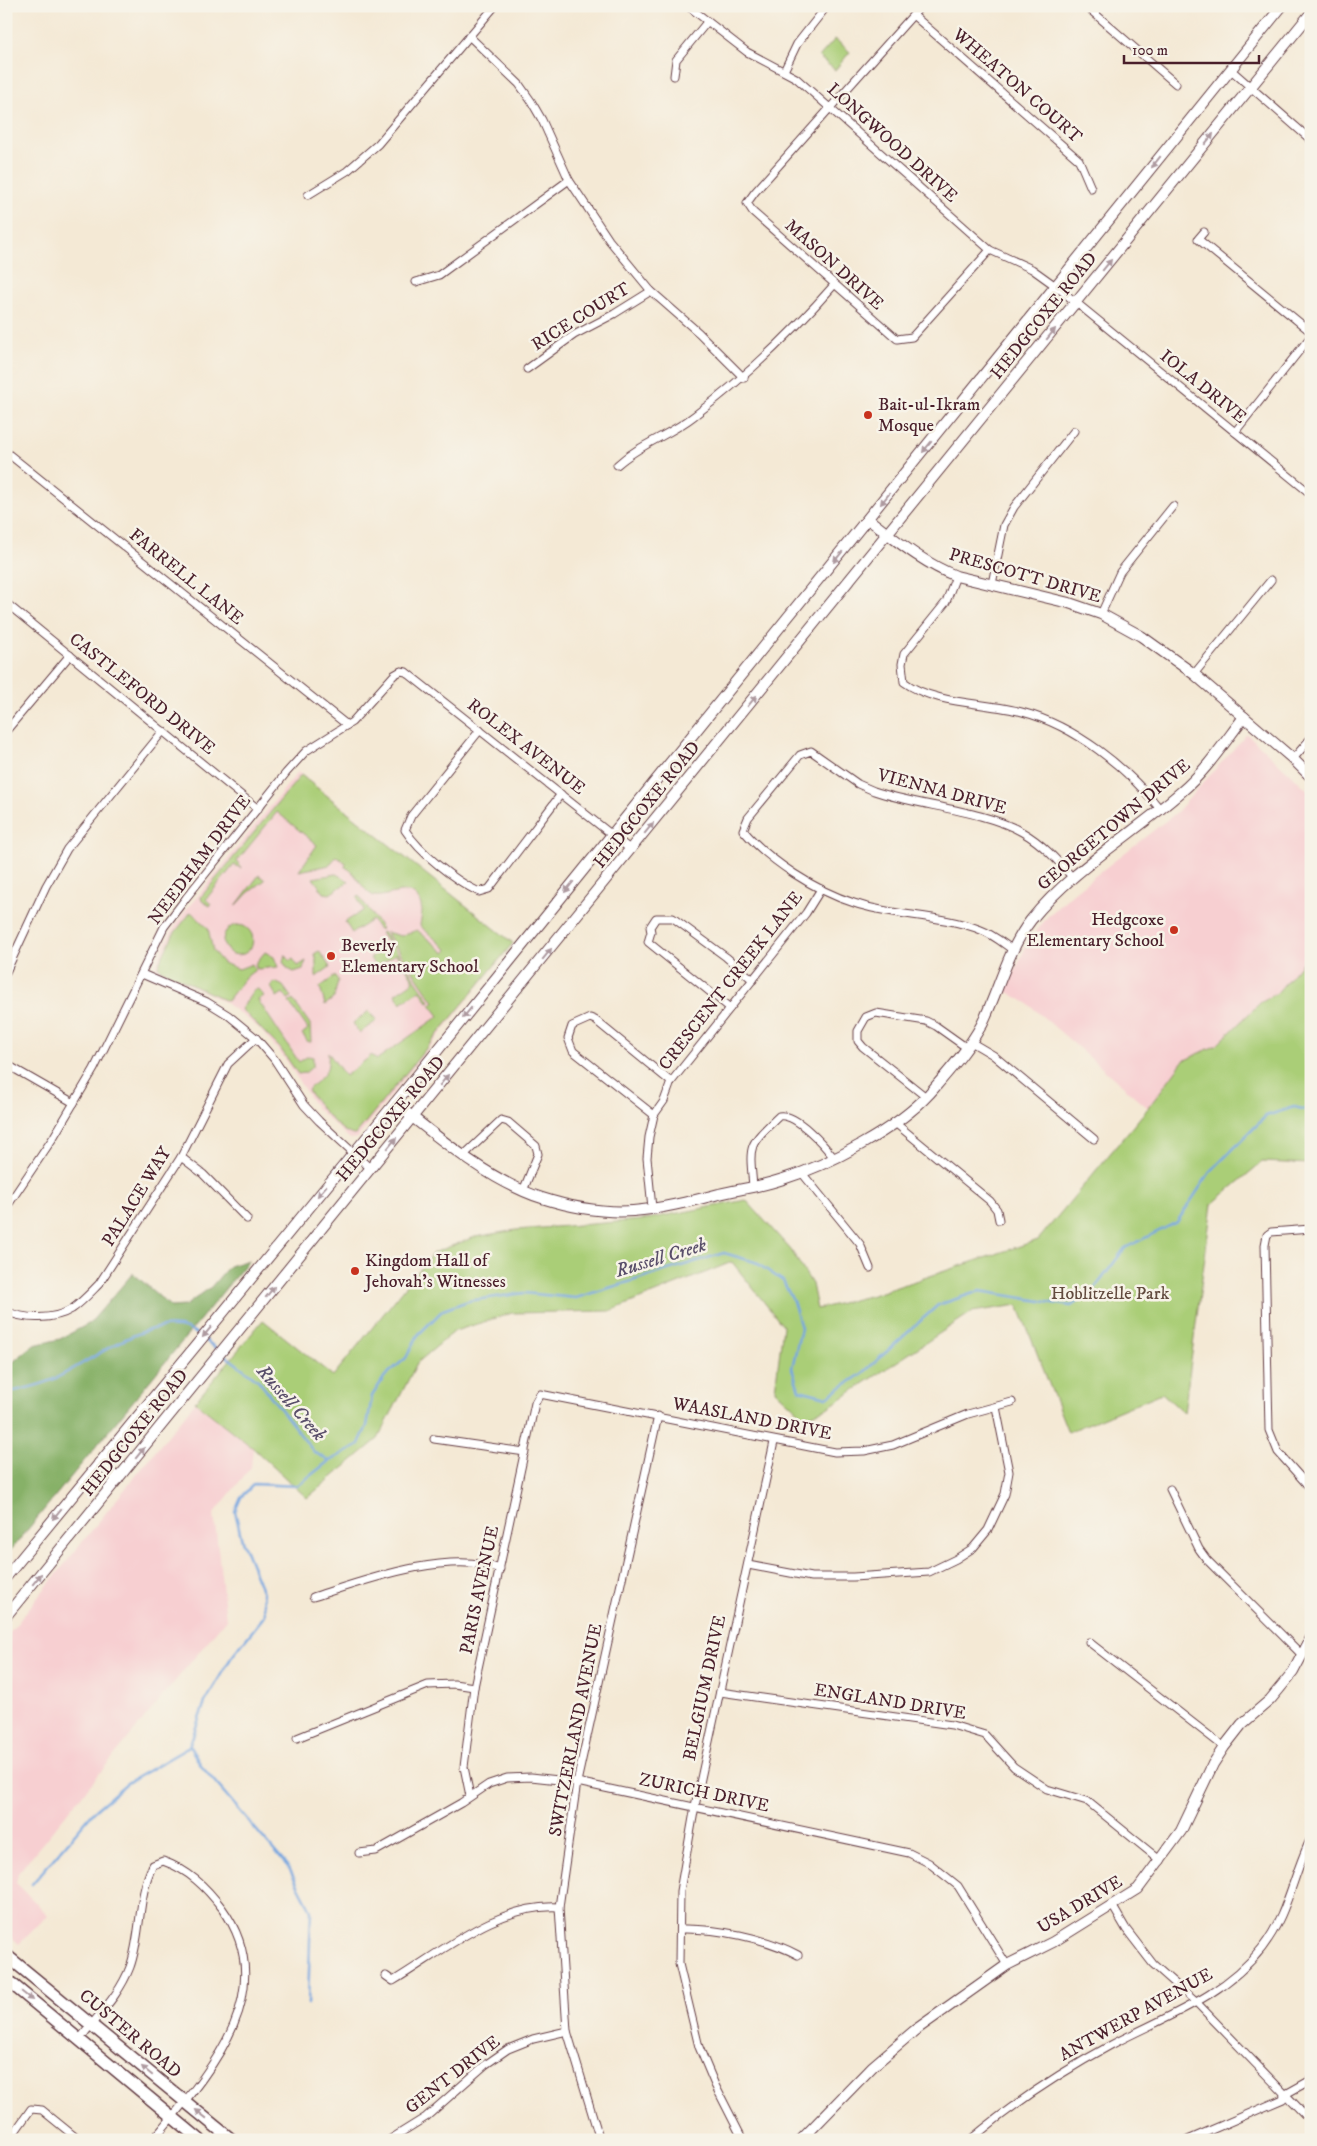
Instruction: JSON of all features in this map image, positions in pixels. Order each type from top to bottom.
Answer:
[{"type":"main road","name":"HEDGCOXE ROAD","points":[[6,1577],[354,1154],[611,834],[1057,287],[1282,6]]},
{"type":"main road","name":"HEDGCOXE ROAD","points":[[6,1616],[1311,13]]},
{"type":"main road","name":"PRESCOTT DRIVE","points":[[868,519],[920,558],[956,576],[1069,603],[1102,614],[1141,636],[1194,674],[1293,759],[1311,777]]},
{"type":"main road","name":"GEORGETOWN DRIVE","points":[[395,1103],[464,1155],[523,1191],[574,1206],[634,1211],[769,1184],[802,1173],[834,1158],[894,1122],[926,1097],[969,1045],[983,1022],[1013,950],[1030,922],[1049,900],[1073,878],[1161,810],[1204,770],[1244,717]]},
{"type":"main road","points":[[99,1463],[118,1479]]},
{"type":"main road","name":"USA DRIVE","points":[[801,2140],[873,2066],[914,2031],[1007,1965],[1053,1942],[1138,1889],[1161,1860],[1181,1830],[1212,1764],[1242,1724],[1270,1700],[1293,1672],[1311,1638]]},
{"type":"main road","name":"CUSTER ROAD","points":[[6,1955],[232,2140]]},
{"type":"main road","name":"CUSTER ROAD","points":[[6,1980],[80,2039],[200,2140]]},
{"type":"street","points":[[308,195],[348,171],[378,144],[495,6]]},
{"type":"street","name":"LONGWOOD DRIVE","points":[[688,6],[747,52],[784,71],[830,108],[990,250],[1032,269],[1076,303]]},
{"type":"street","points":[[784,71],[797,44],[827,6]]},
{"type":"street","points":[[830,108],[921,6]]},
{"type":"street","points":[[1086,6],[1176,84]]},
{"type":"street","name":"WHEATON COURT","points":[[913,15],[1079,160],[1091,188]]},
{"type":"street","points":[[674,76],[676,60],[707,22]]},
{"type":"street","points":[[469,36],[519,84],[531,101],[542,120],[569,180],[609,240],[651,291],[744,378]]},
{"type":"street","points":[[1230,69],[1311,140]]},
{"type":"street","name":"MASON DRIVE","points":[[830,108],[747,203],[753,212],[834,285],[893,337],[907,339],[990,250]]},
{"type":"street","points":[[416,282],[439,274],[569,180]]},
{"type":"street","points":[[1204,232],[1198,239],[1311,332]]},
{"type":"street","points":[[617,465],[631,452],[692,418],[744,378],[793,332],[834,285]]},
{"type":"street","name":"RICE COURT","points":[[527,369],[574,335],[614,314],[651,291]]},
{"type":"street","name":"IOLA DRIVE","points":[[1076,303],[1311,494]]},
{"type":"street","points":[[1235,432],[1311,336]]},
{"type":"street","points":[[992,584],[1004,525],[1014,507],[1074,431]]},
{"type":"street","name":"FARRELL LANE","points":[[6,452],[346,725]]},
{"type":"street","points":[[1102,614],[1120,572],[1173,506]]},
{"type":"street","points":[[956,576],[946,602],[904,654],[902,664],[904,682],[910,687],[927,694],[1022,712],[1048,720],[1100,751],[1138,784],[1161,810]]},
{"type":"street","points":[[1194,674],[1271,580]]},
{"type":"street","name":"CASTLEFORD DRIVE","points":[[6,602],[258,809]]},
{"type":"street","points":[[6,731],[70,655]]},
{"type":"street","name":"NEEDHAM DRIVE","points":[[6,1208],[53,1138],[74,1102],[142,974],[164,927],[306,751],[346,725],[394,674],[401,671]]},
{"type":"street","name":"ROLEX AVENUE","points":[[401,671],[406,672],[631,850]]},
{"type":"street","points":[[480,730],[411,816],[405,830],[414,844],[469,887],[479,892],[489,889],[560,794]]},
{"type":"street","points":[[6,972],[46,886],[67,849],[164,731]]},
{"type":"street","points":[[1293,759],[1311,738]]},
{"type":"street","name":"VIENNA DRIVE","points":[[821,889],[805,881],[753,842],[743,830],[748,818],[800,755],[811,751],[852,780],[874,791],[984,818],[1023,832],[1043,847],[1073,878]]},
{"type":"street","points":[[821,889],[854,903],[957,922],[983,930],[1013,950]]},
{"type":"street","name":"CRESCENT CREEK LANE","points":[[652,1208],[647,1158],[649,1137],[654,1115],[664,1101],[671,1082],[806,913],[821,889]]},
{"type":"street","points":[[730,1008],[648,942],[651,932],[650,927],[656,918],[674,918],[753,980]]},
{"type":"street","points":[[142,974],[208,1002],[228,1015],[256,1038],[274,1059],[304,1105],[371,1169]]},
{"type":"street","points":[[926,1097],[858,1041],[858,1031],[866,1017],[876,1013],[926,1021],[969,1045],[993,1055],[1094,1139]]},
{"type":"street","points":[[654,1115],[573,1051],[568,1038],[572,1026],[590,1018],[595,1020],[671,1082]]},
{"type":"street","name":"PALACE WAY","points":[[6,1311],[16,1316],[50,1316],[70,1310],[83,1301],[99,1284],[118,1258],[181,1157],[228,1064],[256,1038]]},
{"type":"street","points":[[6,1064],[74,1102]]},
{"type":"street","points":[[753,1186],[750,1150],[757,1137],[779,1116],[790,1116],[824,1144],[834,1158]]},
{"type":"street","points":[[464,1155],[501,1120],[508,1122],[536,1146],[538,1154],[523,1191]]},
{"type":"street","points":[[894,1122],[990,1201],[996,1210],[998,1220]]},
{"type":"street","points":[[181,1157],[203,1174],[247,1219]]},
{"type":"street","points":[[802,1173],[860,1244],[870,1268]]},
{"type":"street","points":[[1311,1229],[1277,1230],[1267,1235],[1265,1255],[1269,1430],[1278,1452],[1311,1489]]},
{"type":"street","name":"WAASLAND DRIVE","points":[[540,1394],[658,1416],[774,1442],[835,1452],[893,1445],[968,1414],[1012,1402]]},
{"type":"street","name":"PARIS AVENUE","points":[[470,1796],[464,1767],[474,1687],[536,1403],[540,1394]]},
{"type":"street","points":[[748,1565],[811,1577],[853,1577],[929,1572],[962,1556],[973,1548],[988,1530],[1005,1494],[1009,1472],[996,1407]]},
{"type":"street","name":"SWITZERLAND AVENUE","points":[[600,2140],[567,2031],[559,1907],[577,1782],[658,1416]]},
{"type":"street","points":[[434,1439],[525,1452]]},
{"type":"street","name":"BELGIUM DRIVE","points":[[743,2140],[715,2085],[699,2048],[679,1964],[680,1891],[695,1806],[774,1442]]},
{"type":"street","points":[[1170,1489],[1199,1550],[1302,1655]]},
{"type":"street","points":[[312,1597],[400,1569],[456,1564],[488,1564],[500,1569]]},
{"type":"street","points":[[1090,1642],[1224,1747]]},
{"type":"street","points":[[297,1738],[428,1685],[454,1684],[474,1687]]},
{"type":"street","name":"ENGLAND DRIVE","points":[[720,1692],[952,1725],[985,1735],[1014,1767],[1029,1779],[1047,1789],[1087,1801],[1161,1860]]},
{"type":"street","name":"ZURICH DRIVE","points":[[359,1854],[376,1851],[460,1803],[481,1788],[507,1778],[531,1777],[577,1782],[908,1853],[929,1863],[958,1886],[1007,1965]]},
{"type":"street","name":"ANTWERP AVENUE","points":[[970,2140],[1005,2111],[1060,2073],[1196,2003],[1242,1970],[1263,1947],[1289,1901],[1304,1851],[1311,1838]]},
{"type":"street","points":[[80,2039],[120,1991],[131,1965],[146,1884],[153,1865],[163,1862],[173,1865],[203,1885],[228,1916],[235,1930],[246,1970],[243,1992],[226,2042],[210,2070],[153,2140]]},
{"type":"street","points":[[1112,1905],[1126,1929],[1153,1964],[1196,2003],[1311,2121]]},
{"type":"street","points":[[386,1976],[392,1981],[490,1922],[510,1913],[534,1907],[559,1907]]},
{"type":"street","points":[[680,1929],[703,1928],[782,1947],[798,1955]]},
{"type":"street","name":"GENT DRIVE","points":[[389,2140],[426,2117],[486,2065],[508,2049],[534,2039],[567,2031]]},
{"type":"street","points":[[1188,2140],[1283,2099],[1284,2095],[1311,2080]]},
{"type":"street","points":[[9,2140],[31,2109],[36,2108],[42,2110],[79,2140]]},
{"type":"shaded area","name":"Hedgcoxe Elementary School","points":[[1247,734],[1311,793],[1311,952],[1277,993],[1260,1003],[1217,1045],[1183,1061],[1148,1108],[1027,1003],[1006,991],[1027,944],[1048,916],[1073,893],[1176,813]]},
{"type":"shaded area","name":"Beverly Elementary School","points":[[298,772],[513,943],[357,1138],[350,1139],[316,1108],[285,1059],[259,1028],[224,1002],[155,968],[164,944],[183,914]]},
{"type":"shaded area","points":[[195,1402],[253,1448],[251,1467],[214,1514],[226,1619],[18,1873],[16,1883],[48,1915],[19,1944],[6,1932],[6,1637]]},
{"type":"green space","points":[[835,39],[850,52],[835,70],[819,57]]},
{"type":"green space","points":[[301,775],[513,943],[355,1135],[349,1134],[336,1124],[322,1110],[308,1090],[324,1075],[328,1066],[328,1052],[345,1076],[372,1055],[376,1060],[439,1016],[430,1004],[434,1002],[386,932],[401,936],[417,930],[445,953],[448,950],[420,926],[422,911],[419,900],[414,894],[400,892],[377,896],[372,895],[353,873],[345,867],[346,863],[336,856],[330,865],[299,871],[317,845],[277,812],[237,861],[241,868],[234,865],[206,899],[211,904],[210,906],[202,901],[201,897]]},
{"type":"green space","points":[[336,874],[349,881],[330,894],[324,893],[313,878]]},
{"type":"green space","points":[[259,875],[265,880],[248,893],[235,907]]},
{"type":"green space","points":[[359,896],[382,929],[379,930],[372,920],[352,933],[345,922],[364,910],[357,898]]},
{"type":"green space","points":[[191,912],[208,928],[213,951],[223,963],[239,969],[252,964],[255,970],[246,977],[227,1001],[160,969],[158,966],[173,935]]},
{"type":"green space","points":[[238,925],[244,926],[252,934],[252,946],[244,954],[238,955],[232,954],[224,946],[223,940],[224,934],[232,926]]},
{"type":"green space","points":[[382,932],[406,965],[404,966],[396,954],[376,967],[370,958],[389,945]]},
{"type":"green space","points":[[319,951],[330,967],[316,977],[316,957],[314,954]]},
{"type":"green space","points":[[265,952],[274,957],[278,967],[257,969],[255,964]]},
{"type":"green space","name":"Hoblitzelle Park","points":[[1311,952],[1311,1164],[1262,1162],[1212,1204],[1184,1413],[1162,1393],[1068,1432],[1018,1305],[972,1312],[827,1408],[804,1417],[775,1390],[783,1326],[732,1262],[610,1311],[512,1313],[455,1331],[417,1363],[378,1439],[307,1498],[253,1448],[195,1402],[263,1320],[333,1376],[433,1253],[475,1237],[516,1230],[642,1220],[746,1200],[791,1250],[812,1284],[817,1309],[873,1295],[1038,1240],[1148,1108],[1183,1061],[1217,1045],[1260,1003],[1277,993]]},
{"type":"green space","points":[[285,954],[290,961],[293,959],[298,966],[306,961],[303,969],[294,972],[288,969],[283,962]]},
{"type":"green space","points":[[407,967],[430,1001],[428,1002],[420,990],[401,1003],[395,994],[414,981]]},
{"type":"green space","points":[[335,976],[338,980],[334,998],[325,1005],[320,987]]},
{"type":"green space","points":[[275,982],[283,986],[291,997],[288,999],[283,993],[277,997],[271,987]]},
{"type":"green space","points":[[258,989],[264,996],[258,1000],[299,1062],[308,1056],[313,1057],[313,1066],[305,1073],[298,1074],[280,1048],[241,1009],[254,990]]},
{"type":"green space","points":[[293,1000],[310,1024],[311,1042],[308,1042],[302,1034],[308,1029],[289,1002]]},
{"type":"green space","points":[[369,1011],[377,1021],[359,1033],[353,1023]]},
{"type":"green space","points":[[249,1260],[6,1556],[6,1363],[13,1362],[34,1345],[60,1339],[90,1323],[133,1273],[171,1307],[185,1306],[211,1287],[229,1266]]},
{"type":"waterway","name":"Russell Creek","points":[[32,1884],[94,1811],[127,1783],[189,1747],[205,1702],[231,1658],[265,1615],[263,1593],[242,1541],[235,1511],[241,1497],[254,1484],[297,1486],[329,1461],[358,1446],[367,1426],[372,1396],[385,1376],[406,1358],[418,1335],[443,1310],[468,1301],[524,1293],[576,1298],[724,1253],[755,1262],[783,1281],[793,1301],[801,1328],[792,1368],[799,1390],[827,1397],[863,1373],[938,1305],[980,1291],[1071,1306],[1092,1292],[1125,1248],[1177,1222],[1210,1172],[1266,1116],[1294,1107],[1311,1111]]},
{"type":"waterway","name":"Russell Creek","points":[[6,1393],[49,1381],[106,1349],[145,1331],[165,1327],[183,1328],[200,1336]]},
{"type":"waterway","name":"Russell Creek","points":[[204,1339],[218,1350]]},
{"type":"waterway","name":"Russell Creek","points":[[222,1353],[258,1380],[314,1452],[329,1461]]},
{"type":"waterway","points":[[190,1747],[202,1767],[289,1868],[311,1910],[308,2004]]},
{"type":"place","name":"Bait-ul-Ikram Mosque","points":[[868,415]]},
{"type":"place","name":"Hedgcoxe Elementary School","points":[[1174,930]]},
{"type":"place","name":"Beverly Elementary School","points":[[331,956]]},
{"type":"place","name":"Kingdom Hall of Jehovah's Witnesses","points":[[355,1271]]}]
